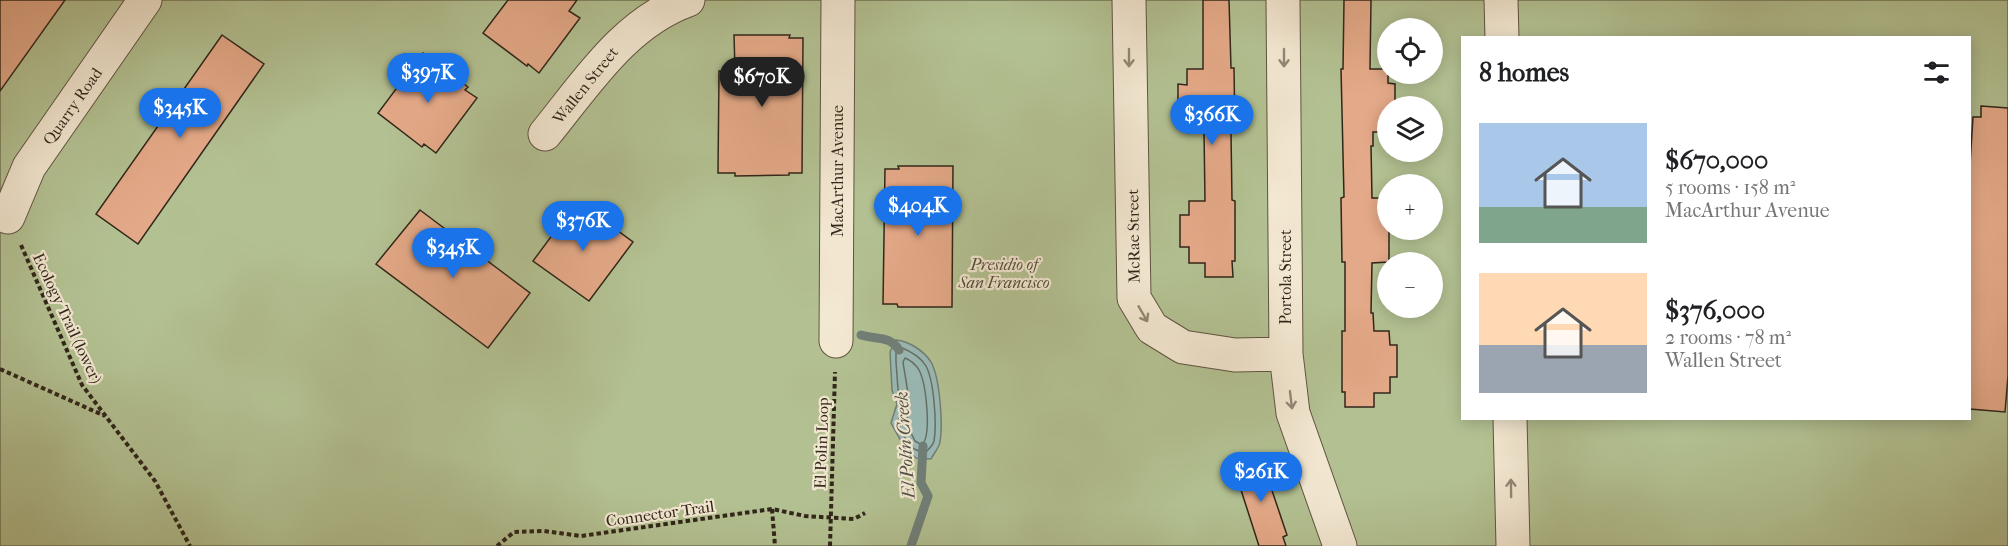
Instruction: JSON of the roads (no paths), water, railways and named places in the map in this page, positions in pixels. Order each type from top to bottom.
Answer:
[{"type":"street","name":"Quarry Road","points":[[8,217],[29,167],[145,0]]},
{"type":"street","name":"Wallen Street","points":[[545,134],[616,46],[656,17],[688,0]]},
{"type":"street","name":"MacArthur Avenue","points":[[836,341],[838,0]]},
{"type":"street","name":"McRae Street","points":[[1129,0],[1134,298],[1152,328],[1184,347],[1235,355],[1286,354]]},
{"type":"street","name":"Portola Street","points":[[1284,0],[1286,354],[1293,413],[1340,546]]},
{"type":"street","points":[[1501,0],[1502,36]]},
{"type":"street","points":[[1510,420],[1513,546]]},
{"type":"water","points":[[896,340],[911,344],[920,350],[931,362],[937,379],[941,434],[939,444],[931,459],[916,458],[906,450],[891,423],[897,404],[892,390],[890,352]]},
{"type":"waterway","name":"El Polín Creek","points":[[861,335],[887,340],[899,350]]},
{"type":"waterway","name":"El Polín Creek","points":[[911,546],[928,496],[921,483],[923,446]]},
{"type":"park label","name":"Presidio of San Francisco","points":[[1004,273]]}]
